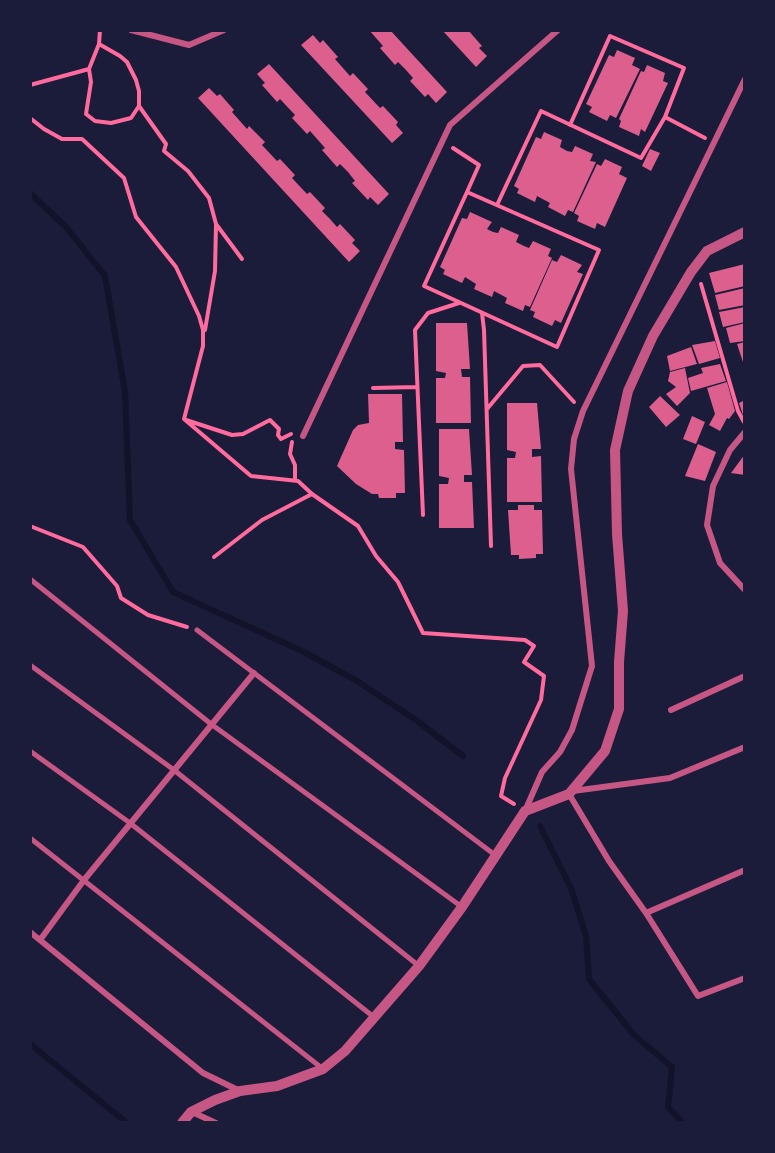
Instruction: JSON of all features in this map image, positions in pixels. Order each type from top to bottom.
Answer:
[{"type":"street","points":[[131,30],[189,45],[224,30]]},
{"type":"street","points":[[303,436],[450,125],[558,30]]},
{"type":"street","points":[[182,1123],[191,1112],[215,1100],[240,1091],[278,1086],[322,1069],[345,1052],[419,966],[462,907],[525,811],[542,772],[560,753],[572,730],[592,666],[571,469],[574,439],[583,411],[745,79]]},
{"type":"street","points":[[571,793],[605,751],[619,709],[619,662],[623,611],[617,534],[615,450],[628,391],[654,336],[691,272],[706,251],[745,232]]},
{"type":"street","points":[[745,432],[730,450],[713,486],[707,525],[720,562],[745,590]]},
{"type":"street","points":[[30,579],[211,724],[462,907]]},
{"type":"street","points":[[197,630],[496,856]]},
{"type":"street","points":[[30,665],[174,770],[419,966]]},
{"type":"street","points":[[40,940],[84,880],[254,673]]},
{"type":"street","points":[[671,710],[745,676]]},
{"type":"street","points":[[525,811],[571,793],[670,778],[745,747]]},
{"type":"street","points":[[30,751],[130,823],[375,1018]]},
{"type":"street","points":[[571,793],[609,861],[646,913],[698,996],[745,978]]},
{"type":"street","points":[[30,838],[322,1069]]},
{"type":"street","points":[[646,913],[745,870]]},
{"type":"street","points":[[30,932],[204,1073],[240,1091]]},
{"type":"street","points":[[191,1112],[216,1123]]},
{"type":"path","points":[[100,30],[99,44],[89,69],[91,82],[86,114],[95,120],[111,123],[131,118],[140,106]]},
{"type":"path","points":[[497,205],[541,111],[570,125],[641,158],[665,117],[684,68],[610,36],[570,125]]},
{"type":"path","points":[[99,44],[127,62],[140,91],[140,106],[166,144],[164,151],[188,171],[209,198],[216,224],[215,271],[204,346],[184,419]]},
{"type":"path","points":[[30,85],[89,69]]},
{"type":"path","points":[[665,117],[713,143]]},
{"type":"path","points":[[30,118],[44,129],[62,138],[82,139],[124,178],[136,217],[176,267],[199,316],[204,336]]},
{"type":"path","points":[[442,140],[479,165],[424,286],[557,347],[599,250],[467,192]]},
{"type":"path","points":[[216,224],[242,259]]},
{"type":"path","points":[[698,274],[738,411],[745,425]]},
{"type":"path","points":[[423,515],[415,330],[428,313],[459,302]]},
{"type":"path","points":[[481,313],[484,330],[491,546]]},
{"type":"path","points":[[487,409],[523,366],[540,365],[583,411]]},
{"type":"path","points":[[373,388],[417,387]]},
{"type":"path","points":[[184,419],[251,476],[294,480],[358,526],[376,556],[398,582],[423,633],[525,640],[534,646],[524,662],[544,676],[541,700],[505,778],[501,796],[525,811]]},
{"type":"path","points":[[184,419],[232,435],[243,434],[270,420],[279,429],[278,435],[281,439],[297,430],[290,454],[296,465],[294,480]]},
{"type":"path","points":[[214,557],[262,520],[312,494]]},
{"type":"path","points":[[30,526],[83,547],[117,586],[121,598],[148,615],[197,630]]},
{"type":"building","points":[[369,30],[390,30],[447,92],[436,103],[428,94],[425,97],[410,81],[413,78],[406,70],[398,62],[395,65],[380,48],[383,46]]},
{"type":"building","points":[[442,30],[463,30],[464,32],[468,30],[482,46],[479,48],[487,56],[476,67]]},
{"type":"building","points":[[313,35],[320,43],[323,40],[338,57],[335,59],[350,76],[353,73],[368,89],[365,92],[398,122],[396,125],[403,133],[392,143],[301,45]]},
{"type":"building","points":[[617,50],[635,58],[632,65],[640,69],[616,118],[610,115],[607,121],[589,112],[592,107],[586,104],[609,55],[614,57]]},
{"type":"building","points":[[269,64],[389,194],[378,205],[370,197],[368,200],[352,183],[355,181],[348,172],[340,164],[337,167],[322,150],[325,148],[310,131],[307,134],[292,118],[295,115],[280,99],[277,102],[262,85],[265,83],[257,74]]},
{"type":"building","points":[[647,65],[665,73],[663,81],[668,83],[645,132],[641,129],[639,136],[619,127],[621,121],[619,119],[641,71],[644,72]]},
{"type":"building","points":[[209,88],[217,96],[220,94],[247,129],[249,126],[265,142],[262,145],[295,175],[292,178],[325,208],[322,211],[337,227],[340,224],[355,240],[352,243],[360,251],[349,262],[198,98]]},
{"type":"building","points":[[544,132],[562,140],[560,147],[567,151],[572,152],[575,146],[593,154],[590,161],[596,162],[573,212],[568,210],[565,216],[548,207],[550,203],[537,196],[535,202],[517,193],[519,189],[514,186],[536,137],[541,139]]},
{"type":"building","points":[[650,149],[660,153],[651,171],[642,166]]},
{"type":"building","points":[[605,159],[622,167],[619,174],[627,178],[605,227],[597,223],[595,229],[577,221],[579,216],[574,213],[597,164],[601,166]]},
{"type":"building","points":[[470,212],[492,222],[487,229],[493,232],[498,233],[501,227],[519,235],[516,242],[524,246],[529,248],[533,241],[551,249],[548,256],[552,258],[530,307],[525,305],[523,311],[505,303],[507,298],[494,291],[492,297],[474,289],[476,284],[465,277],[462,283],[443,274],[445,270],[440,267],[462,218],[467,219]]},
{"type":"building","points":[[561,255],[582,265],[577,272],[583,274],[561,323],[555,320],[552,326],[533,317],[535,312],[530,310],[552,260],[557,262]]},
{"type":"building","points":[[745,264],[745,286],[715,293],[709,273]]},
{"type":"building","points":[[745,288],[745,305],[719,310],[715,295]]},
{"type":"building","points":[[745,307],[745,322],[723,327],[719,312]]},
{"type":"building","points":[[436,323],[467,323],[470,369],[461,369],[462,377],[470,377],[471,423],[436,423],[436,378],[445,378],[446,373],[436,371]]},
{"type":"building","points":[[745,323],[745,341],[730,343],[726,328]]},
{"type":"building","points":[[715,341],[720,358],[699,364],[692,345]]},
{"type":"building","points":[[745,342],[745,365],[744,365],[737,344]]},
{"type":"building","points":[[691,347],[697,364],[670,371],[667,356]]},
{"type":"building","points":[[720,364],[726,381],[691,391],[688,378],[703,373],[701,368]]},
{"type":"building","points":[[685,368],[690,393],[677,406],[666,394],[676,387],[668,381],[670,372]]},
{"type":"building","points":[[727,382],[735,411],[729,419],[727,418],[720,431],[709,425],[715,414],[707,388]]},
{"type":"building","points":[[368,394],[402,394],[403,442],[395,442],[395,449],[404,450],[405,493],[396,493],[396,498],[379,498],[378,494],[372,494],[356,484],[337,466],[353,430],[358,425],[369,423]]},
{"type":"building","points":[[660,396],[680,415],[666,427],[649,407]]},
{"type":"building","points":[[745,400],[745,414],[743,415],[739,403]]},
{"type":"building","points":[[507,403],[537,403],[541,449],[532,449],[532,457],[541,456],[542,502],[507,502],[507,458],[515,458],[516,452],[507,450]]},
{"type":"building","points":[[692,416],[705,422],[696,444],[683,439]]},
{"type":"building","points":[[439,429],[469,429],[472,475],[464,475],[464,482],[472,482],[474,528],[439,528],[439,484],[448,484],[449,478],[439,476]]},
{"type":"building","points":[[698,444],[716,452],[705,481],[685,476]]},
{"type":"building","points":[[745,454],[745,475],[731,473]]},
{"type":"building","points":[[518,505],[534,505],[534,510],[542,510],[543,554],[536,554],[536,558],[519,559],[519,555],[511,555],[508,510],[518,510]]},
{"type":"waterway","points":[[30,193],[66,227],[105,276],[125,392],[130,520],[173,592],[304,652],[357,681],[416,720],[463,756]]},
{"type":"waterway","points":[[540,826],[571,888],[586,936],[589,979],[634,1035],[672,1067],[668,1107],[683,1123]]},
{"type":"waterway","points":[[30,1044],[127,1123]]}]
